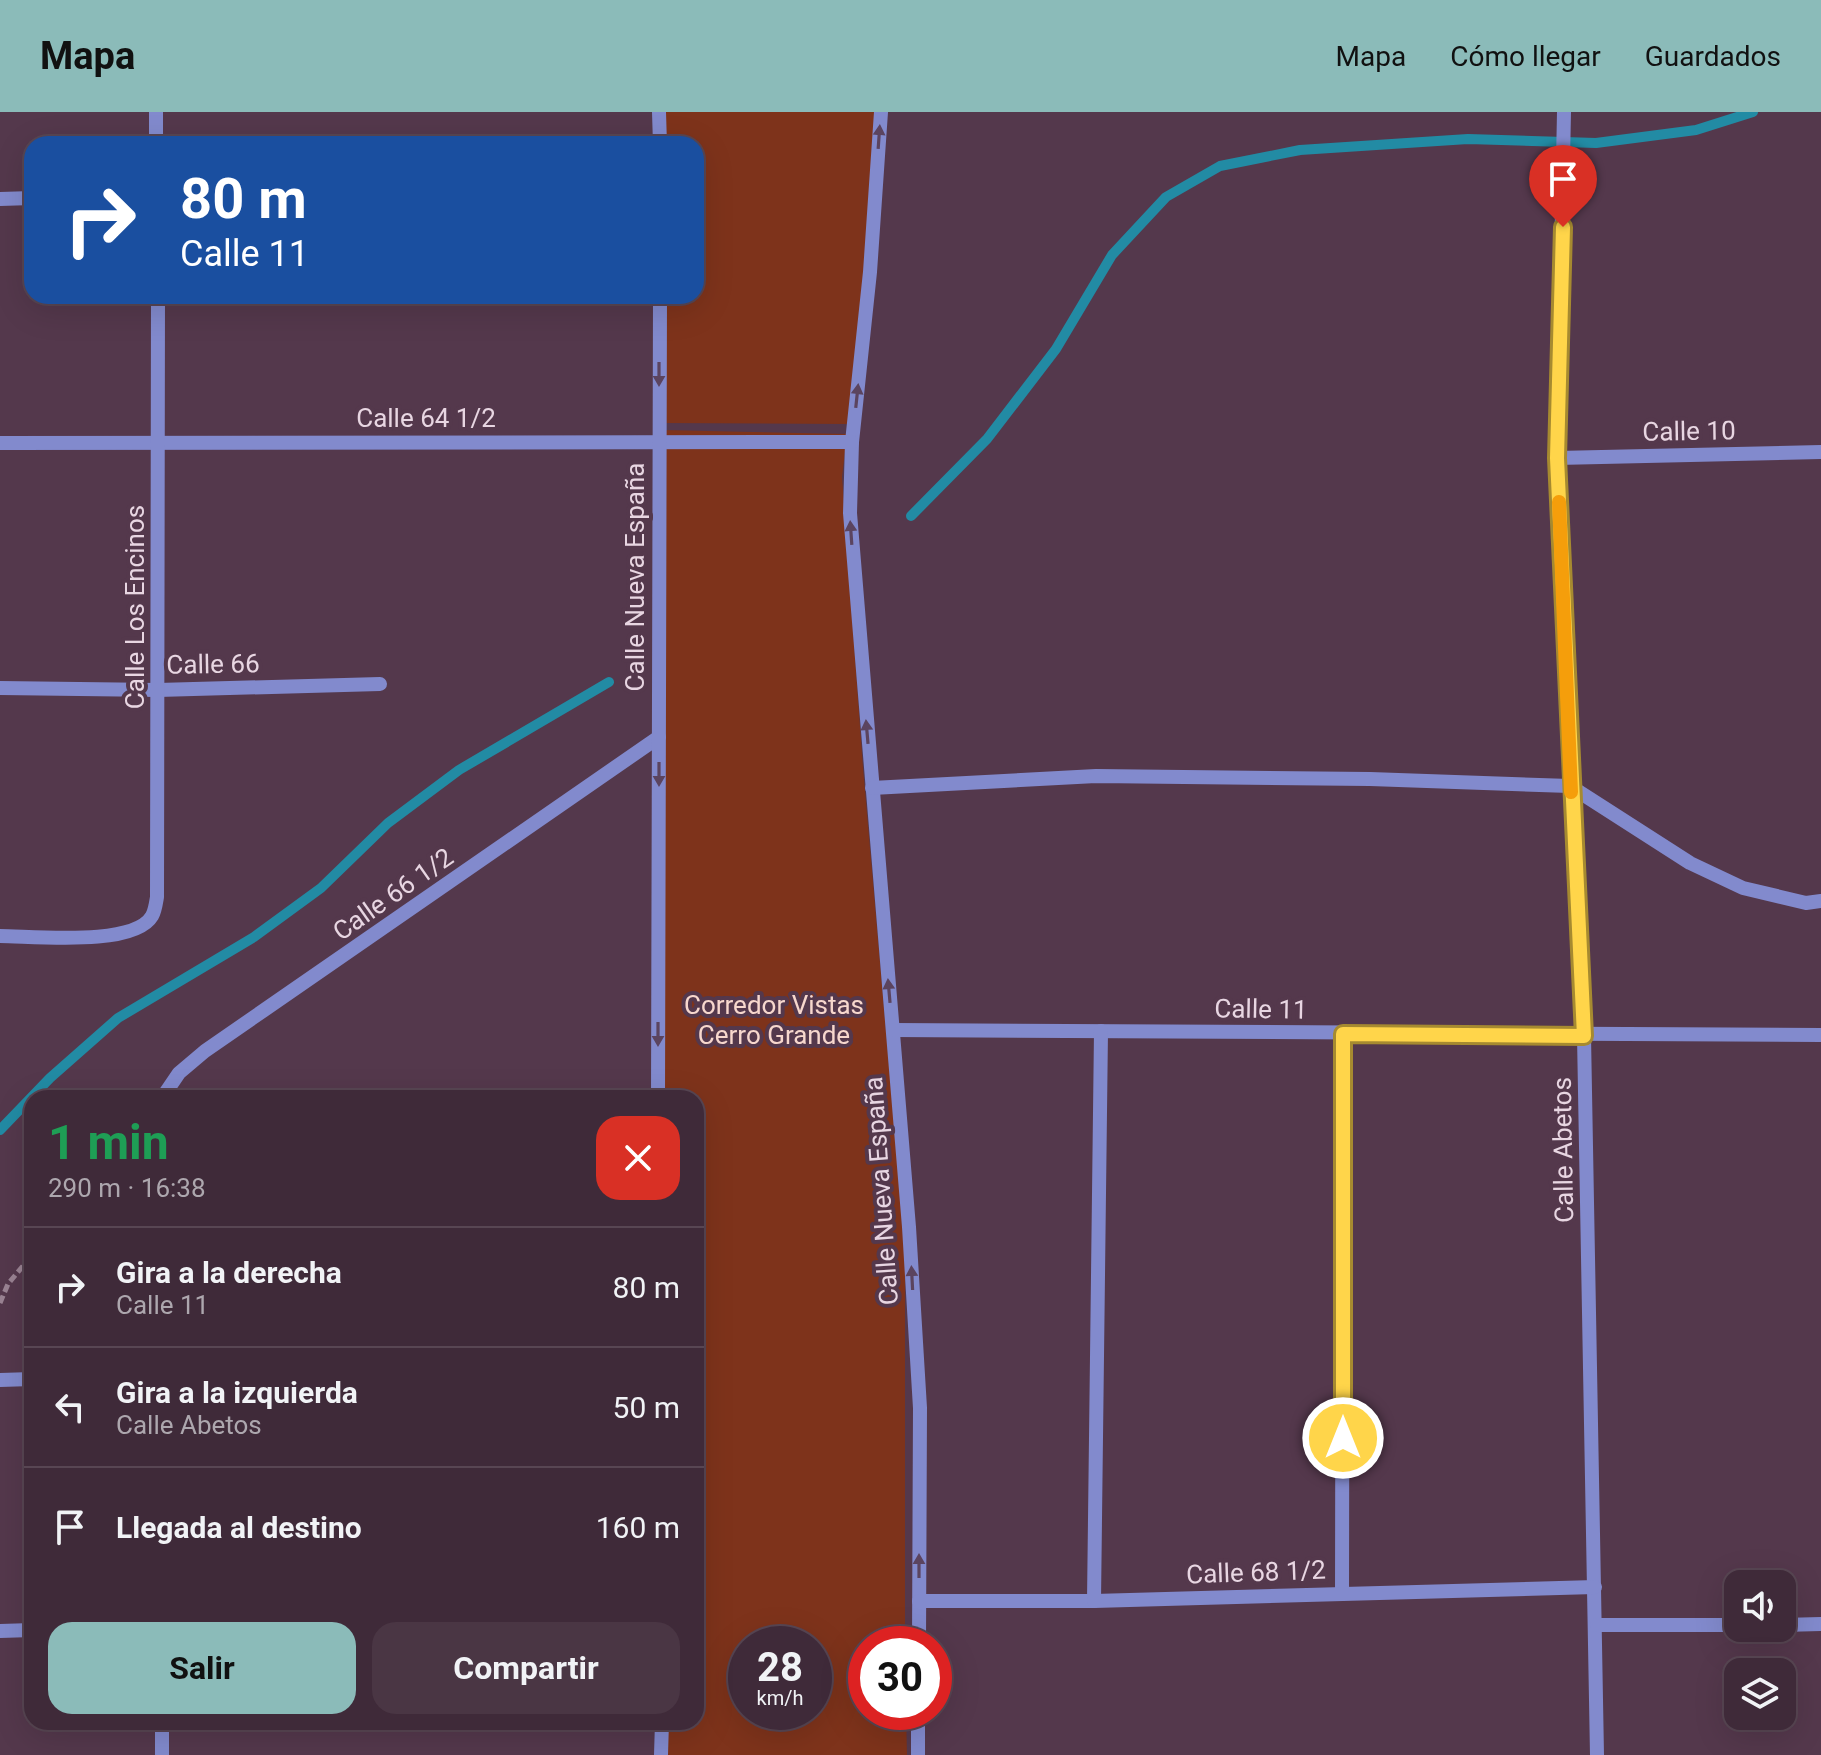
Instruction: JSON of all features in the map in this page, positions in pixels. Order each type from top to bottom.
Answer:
[{"type":"street","points":[[156,112],[156,136]]},
{"type":"street","points":[[659,112],[660,136]]},
{"type":"street","points":[[852,442],[870,272],[881,112]]},
{"type":"street","name":"Calle Abetos","points":[[1564,112],[1557,458],[1584,1036],[1597,1755]]},
{"type":"street","points":[[0,199],[24,198]]},
{"type":"street","name":"Calle Los Encinos","points":[[0,936],[86,937],[118,934],[139,928],[152,917],[159,881],[158,304]]},
{"type":"street","name":"Calle Nueva España","points":[[658,1090],[660,304]]},
{"type":"street","name":"Calle 64 1/2","points":[[0,443],[852,442]]},
{"type":"street","name":"Calle Nueva España","points":[[852,442],[850,474],[856,592],[893,1030],[920,1408],[919,1626]]},
{"type":"street","name":"Calle 10","points":[[1557,458],[1821,452]]},
{"type":"street","name":"Calle 66","points":[[0,688],[158,690],[380,684]]},
{"type":"street","name":"Calle 66 1/2","points":[[167,1090],[179,1073],[205,1051],[659,737]]},
{"type":"street","points":[[872,788],[1096,776],[1370,779],[1570,786],[1690,863],[1743,888],[1806,903],[1821,901]]},
{"type":"street","name":"Calle 11","points":[[893,1030],[1821,1035]]},
{"type":"street","points":[[1094,1601],[1101,1031]]},
{"type":"street","points":[[1342,1594],[1343,1034]]},
{"type":"street","points":[[0,1380],[24,1379]]},
{"type":"street","name":"Calle 68 1/2","points":[[919,1601],[1094,1601],[1595,1587]]},
{"type":"street","points":[[1796,1625],[1821,1624]]},
{"type":"street","points":[[1597,1625],[1724,1625]]},
{"type":"street","points":[[0,1631],[24,1630]]},
{"type":"street","points":[[162,1730],[162,1755]]},
{"type":"street","points":[[661,1755],[662,1730]]},
{"type":"street","points":[[918,1730],[918,1755]]},
{"type":"path","points":[[0,1303],[8,1284],[24,1265]]},
{"type":"green space","points":[[661,112],[883,112],[849,424],[661,423],[661,304],[704,304],[704,136],[661,136]]},
{"type":"green space","name":"Corredor Vistas Cerro Grande","points":[[662,430],[847,434],[842,477],[863,768],[905,1248],[905,1626],[848,1626],[848,1730],[906,1730],[907,1755],[667,1755],[667,1730],[704,1730],[704,1090],[663,1090]]},
{"type":"waterway","points":[[911,516],[987,439],[1056,349],[1112,255],[1166,197],[1220,166],[1300,150],[1468,139],[1596,143],[1696,130],[1753,112]]},
{"type":"waterway","points":[[38,1090],[118,1018],[254,937],[321,888],[388,823],[459,770],[609,682]]},
{"type":"waterway","points":[[0,1130],[24,1105]]},
{"type":"slow traffic","points":[[1559,502],[1571,792]]},
{"type":"route","points":[[1343,1438],[1343,1034],[1584,1036],[1557,458],[1563,227]]}]
